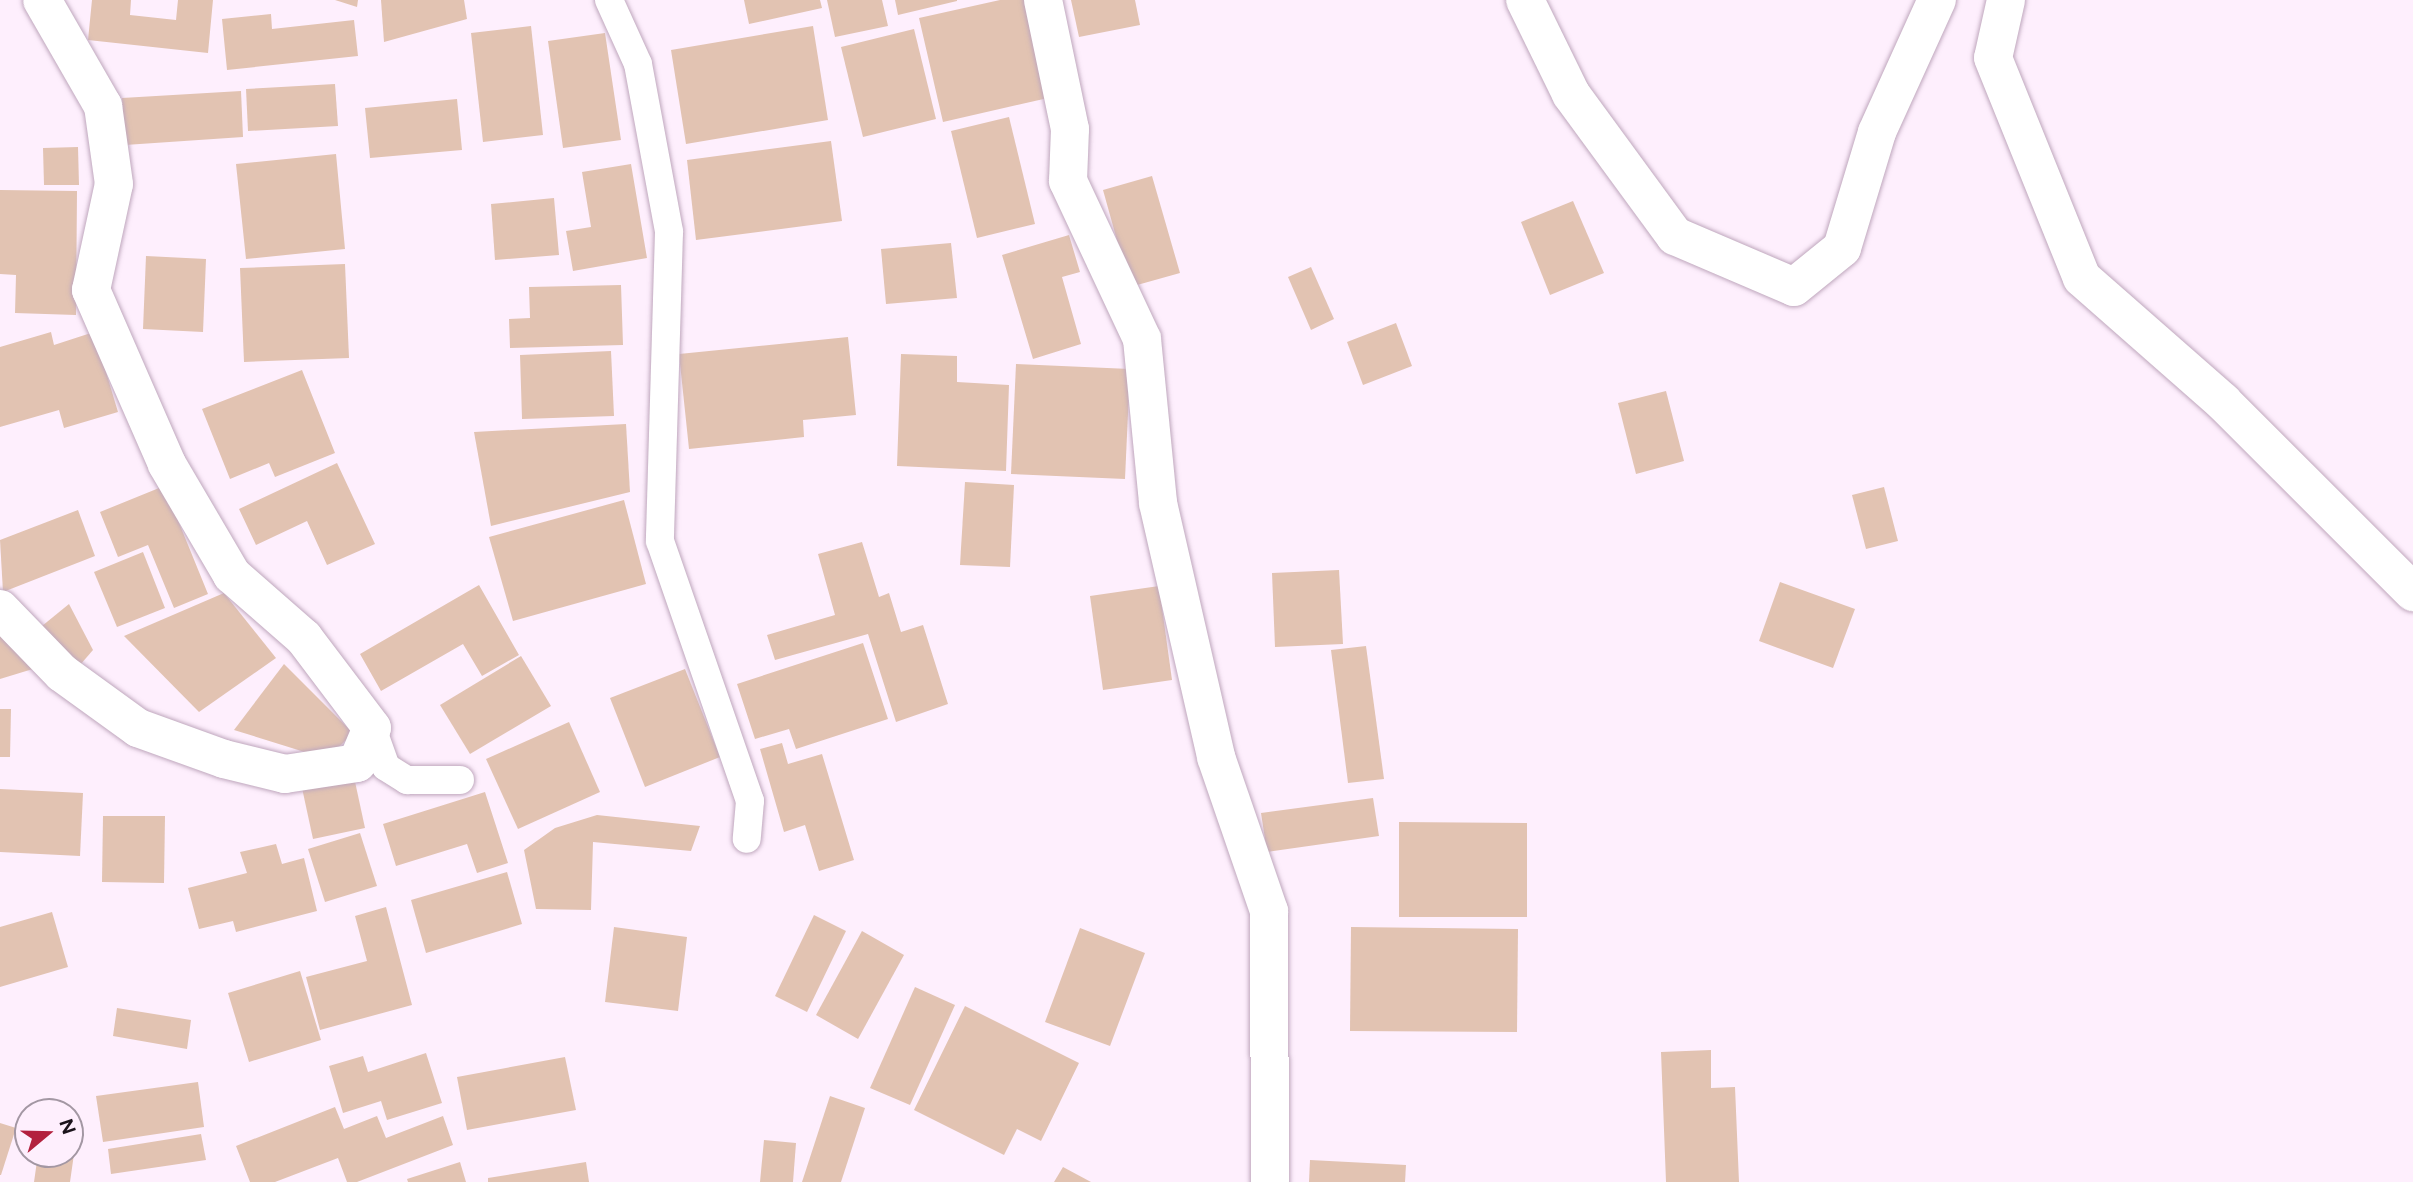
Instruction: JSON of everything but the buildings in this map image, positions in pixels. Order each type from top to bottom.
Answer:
[{"type":"street","points":[[0,609],[62,673],[138,729],[224,759],[285,774],[356,764],[372,728],[304,638],[232,575],[167,464],[91,290],[114,184],[103,106],[42,0]]},
{"type":"street","points":[[1043,0],[1070,129],[1068,181],[1142,340],[1158,503],[1216,757],[1269,911],[1270,1182]]},
{"type":"street","points":[[1525,0],[1571,94],[1675,236],[1794,288],[1842,247],[1877,132],[1937,0]]},
{"type":"street","points":[[2006,0],[1993,58],[2082,278],[2223,402],[2413,592]]},
{"type":"lane","points":[[609,0],[638,64],[669,232],[660,541],[750,801],[747,839]]},
{"type":"lane","points":[[372,728],[386,767],[407,780],[460,780]]}]
